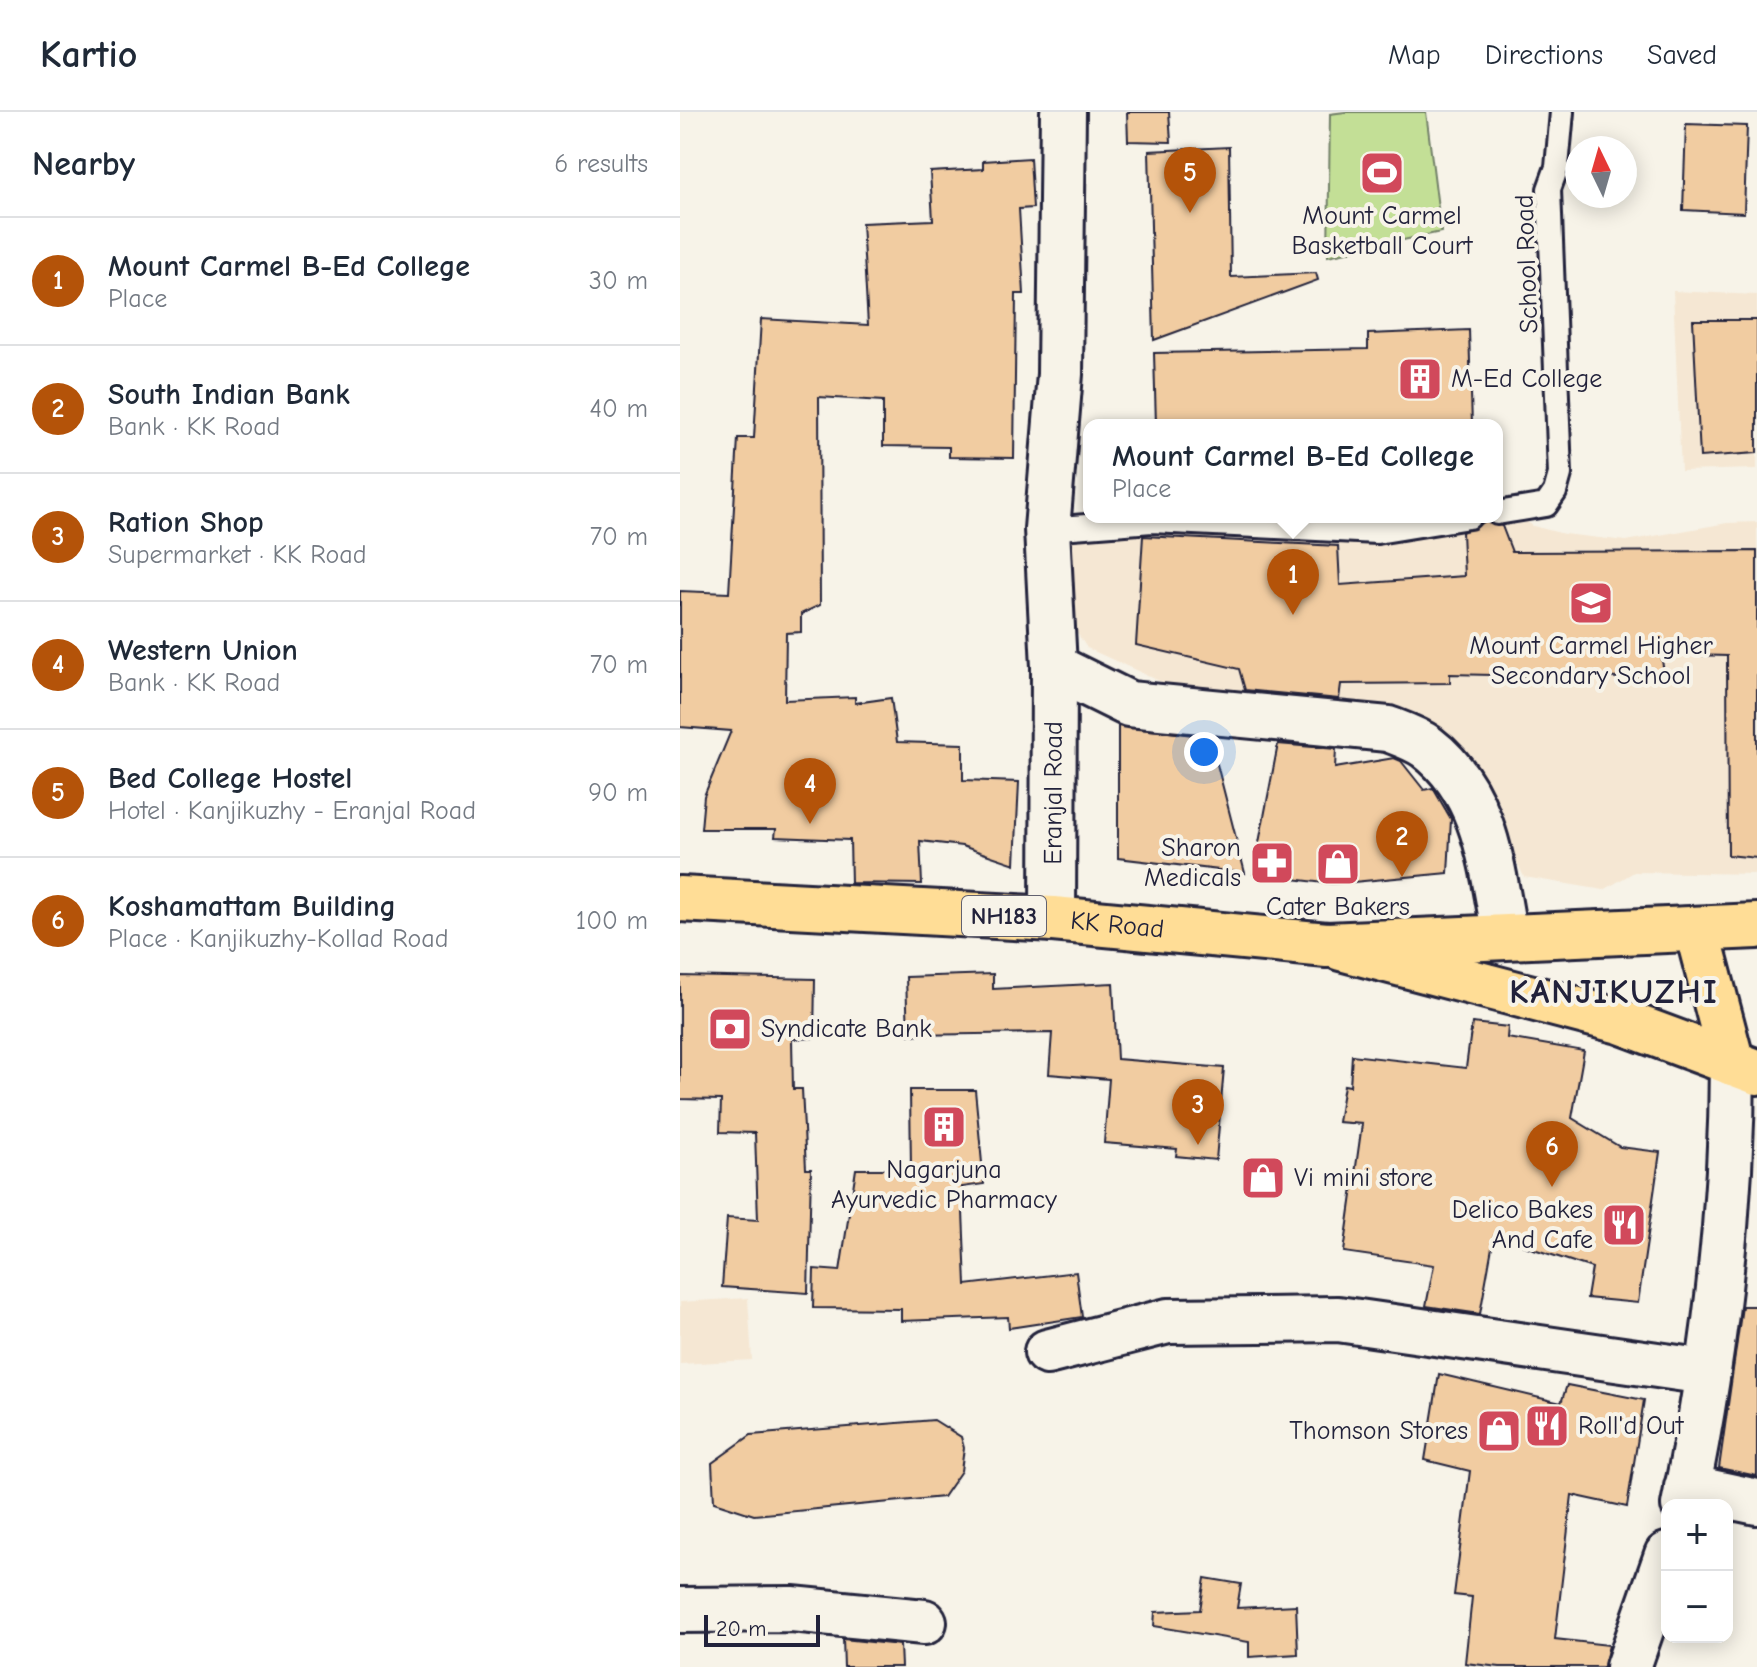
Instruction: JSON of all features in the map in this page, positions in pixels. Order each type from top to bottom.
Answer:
[{"type":"main road","name":"Eranjal Road","points":[[1053,919],[1054,667],[1047,529],[1060,374],[1063,112]]},
{"type":"main road","points":[[1054,667],[1129,704],[1388,729],[1425,746],[1453,771],[1474,807],[1487,843],[1505,936]]},
{"type":"main road","name":"KK Road","points":[[681,894],[1053,919],[1327,945],[1505,936]]},
{"type":"main road","name":"NH183","points":[[1505,936],[1616,929],[1697,930],[1757,926]]},
{"type":"main road","points":[[1697,930],[1744,1068],[1706,1372],[1685,1496],[1757,1502]]},
{"type":"main road","points":[[1327,945],[1620,1021],[1744,1068]]},
{"type":"main road","points":[[1047,1352],[1168,1321],[1338,1319],[1706,1372]]},
{"type":"main road","points":[[1628,1667],[1661,1571]]},
{"type":"main road","points":[[680,1610],[792,1609],[924,1622]]},
{"type":"lane","name":"School Road","points":[[1503,512],[1546,505],[1555,492],[1560,474],[1549,189],[1557,167],[1562,112]]},
{"type":"lane","points":[[1047,529],[1126,523]]},
{"type":"lane","points":[[1193,523],[1377,532],[1432,523]]},
{"type":"shaded area","points":[[1673,291],[1757,295],[1757,469],[1681,471]]},
{"type":"shaded area","points":[[1515,513],[1533,526],[1564,534],[1626,541],[1727,523],[1757,522],[1757,874],[1634,872],[1604,890],[1524,877],[1479,781],[1408,715],[1199,699],[1087,648],[1058,604],[1060,537],[1152,524],[1503,523],[1503,515]]},
{"type":"shaded area","points":[[748,1298],[752,1360],[680,1364],[680,1302]]},
{"type":"green space","name":"Mount Carmel Basketball Court","points":[[1426,112],[1441,232],[1328,256],[1330,114]]},
{"type":"building","points":[[1127,112],[1169,112],[1171,142],[1128,141]]},
{"type":"building","points":[[1686,124],[1747,126],[1744,213],[1683,210]]},
{"type":"building","points":[[1229,147],[1231,277],[1316,273],[1318,280],[1154,340],[1149,151]]},
{"type":"building","points":[[1030,158],[1033,208],[1019,209],[1024,294],[1016,294],[1014,458],[949,457],[949,447],[883,446],[883,401],[819,397],[820,605],[801,614],[801,632],[786,633],[785,700],[855,697],[855,703],[891,698],[897,742],[963,744],[963,780],[1019,782],[1015,864],[962,846],[920,841],[922,884],[851,883],[850,840],[775,837],[776,829],[701,829],[704,796],[731,731],[680,727],[680,591],[729,593],[738,438],[754,438],[761,319],[868,325],[862,223],[933,220],[930,172],[983,169],[983,161]]},
{"type":"building","points":[[1693,320],[1757,320],[1757,453],[1700,457]]},
{"type":"building","points":[[1469,330],[1472,419],[1156,419],[1154,353],[1368,349],[1368,334]]},
{"type":"building","points":[[1482,523],[1502,526],[1512,552],[1757,551],[1757,858],[1728,855],[1727,656],[1661,654],[1665,679],[1450,674],[1450,683],[1341,684],[1339,699],[1245,690],[1239,669],[1136,645],[1143,536],[1338,546],[1340,585],[1464,576],[1462,532]]},
{"type":"building","points":[[1118,726],[1210,737],[1245,873],[1118,858]]},
{"type":"building","points":[[1278,744],[1336,749],[1335,768],[1394,758],[1401,761],[1424,790],[1433,788],[1451,819],[1448,873],[1332,884],[1253,874]]},
{"type":"building","points":[[993,974],[993,989],[1113,983],[1117,1059],[1224,1068],[1216,1160],[1176,1156],[1177,1149],[1104,1143],[1109,1079],[1049,1074],[1052,1033],[908,1035],[906,977]]},
{"type":"building","points":[[680,976],[815,979],[814,1038],[792,1039],[793,1089],[802,1089],[806,1169],[811,1169],[808,1293],[722,1287],[727,1218],[758,1220],[755,1133],[720,1132],[721,1100],[680,1099]]},
{"type":"building","points":[[1472,1023],[1508,1027],[1507,1038],[1584,1051],[1572,1118],[1620,1147],[1660,1152],[1638,1303],[1587,1298],[1592,1268],[1494,1236],[1480,1314],[1426,1306],[1434,1265],[1344,1252],[1362,1124],[1338,1122],[1344,1085],[1350,1086],[1352,1055],[1466,1068]]},
{"type":"building","points":[[910,1090],[975,1090],[984,1184],[962,1187],[966,1285],[1076,1272],[1082,1317],[1009,1328],[1008,1317],[901,1321],[901,1309],[813,1308],[814,1269],[840,1271],[856,1169],[911,1169]]},
{"type":"building","points":[[1742,1306],[1757,1306],[1757,1476],[1719,1468]]},
{"type":"building","points":[[1439,1374],[1561,1403],[1567,1385],[1644,1400],[1627,1507],[1572,1495],[1555,1639],[1609,1645],[1604,1667],[1500,1667],[1465,1663],[1472,1597],[1454,1595],[1470,1471],[1425,1460]]},
{"type":"building","points":[[934,1420],[961,1437],[964,1448],[961,1471],[943,1497],[754,1515],[714,1502],[712,1463],[751,1435]]},
{"type":"building","points":[[1205,1578],[1241,1584],[1237,1608],[1296,1605],[1298,1654],[1249,1657],[1249,1642],[1154,1626],[1155,1612],[1200,1610]]},
{"type":"building","points":[[843,1639],[900,1645],[901,1667],[844,1667]]},
{"type":"place","name":"Mount Carmel Basketball Court","points":[[1382,173]]},
{"type":"place","name":"Bed College Hostel","points":[[1190,213]]},
{"type":"place","name":"M-Ed College","points":[[1420,379]]},
{"type":"place","name":"Mount Carmel Higher Secondary School","points":[[1591,603]]},
{"type":"place","name":"Mount Carmel B-Ed College","points":[[1293,615]]},
{"type":"place","name":"Western Union","points":[[810,824]]},
{"type":"place","name":"Sharon Medicals","points":[[1272,863]]},
{"type":"place","name":"Cater Bakers","points":[[1338,864]]},
{"type":"place","name":"South Indian Bank","points":[[1402,877]]},
{"type":"place","name":"Syndicate Bank","points":[[730,1029]]},
{"type":"place","name":"Nagarjuna Ayurvedic Pharmacy","points":[[944,1127]]},
{"type":"place","name":"Ration Shop","points":[[1198,1145]]},
{"type":"place","name":"Vi mini store","points":[[1263,1178]]},
{"type":"place","name":"Koshamattam Building","points":[[1552,1187]]},
{"type":"place","name":"Delico Bakes And Cafe","points":[[1624,1225]]},
{"type":"place","name":"Roll'd Out","points":[[1547,1426]]},
{"type":"place","name":"Thomson Stores","points":[[1499,1431]]},
{"type":"district","name":"KANJIKUZHI","points":[[1614,992]]}]
